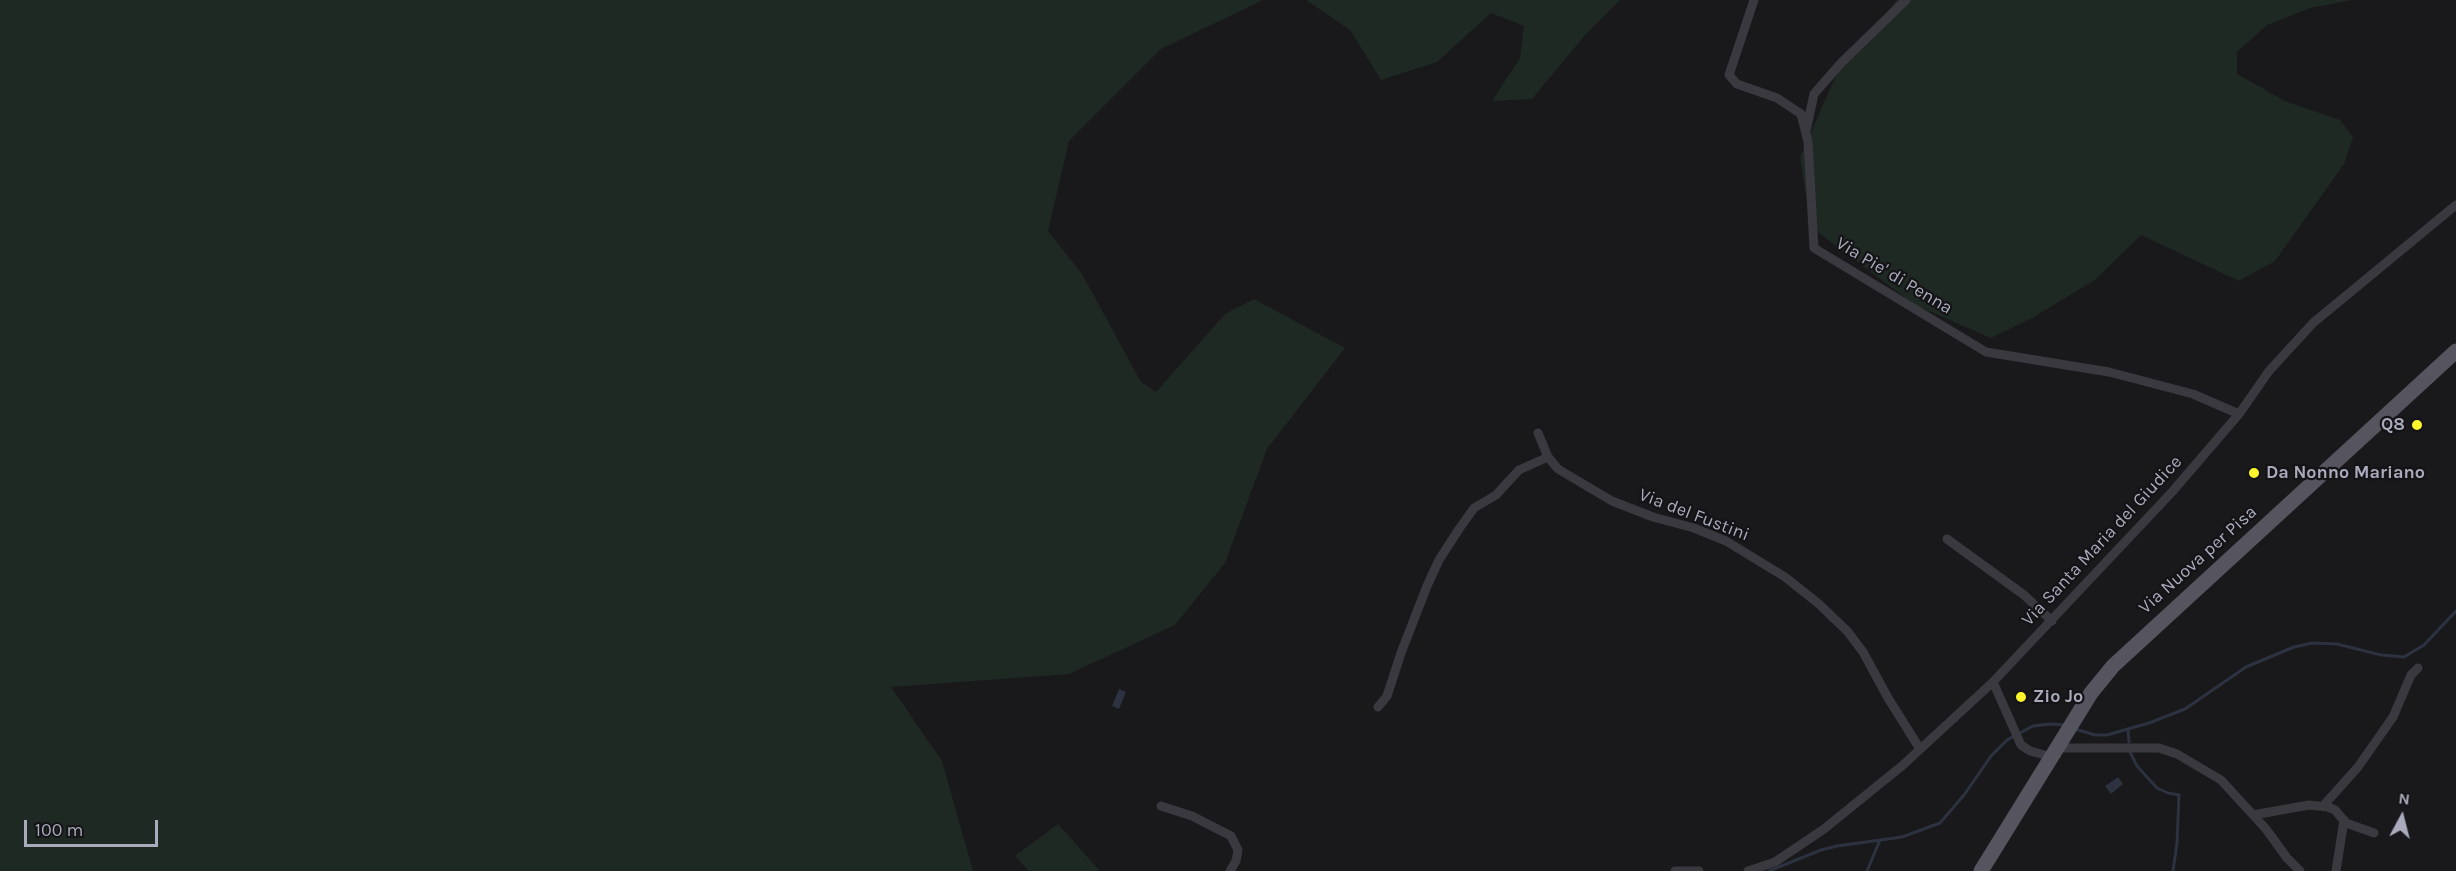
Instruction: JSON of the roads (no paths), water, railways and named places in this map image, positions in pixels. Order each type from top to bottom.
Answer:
[{"type":"main road","name":"Via Nuova per Pisa","points":[[2057,749],[2100,680],[2126,652],[2456,351]]},
{"type":"main road","points":[[1981,871],[2057,749]]},
{"type":"street","name":"Via Pie' di Penna","points":[[1754,0],[1729,75],[1737,84],[1777,98],[1802,114],[1806,132],[1814,248],[1986,352],[2109,372],[2193,394],[2239,414]]},
{"type":"street","points":[[1806,132],[1815,94],[1820,87],[1840,63],[1906,0]]},
{"type":"street","name":"Via Santa Maria del Giudice","points":[[1748,871],[1775,862],[1824,830],[1920,749],[1993,682],[2172,492],[2239,414],[2269,371],[2313,323],[2456,204]]},
{"type":"street","name":"Via del Fustini","points":[[1538,433],[1548,457],[1558,469],[1612,501],[1726,541],[1754,556],[1794,583],[1831,615],[1863,652],[1920,749]]},
{"type":"street","points":[[1378,707],[1387,696],[1427,586],[1439,560],[1459,530],[1474,508],[1496,495],[1519,470],[1548,457]]},
{"type":"street","points":[[1947,539],[2024,595],[2052,621]]},
{"type":"street","points":[[2323,806],[2358,767],[2393,717],[2411,675],[2418,669]]},
{"type":"street","points":[[1993,682],[2021,745],[2030,752],[2057,749],[2150,747],[2169,751],[2221,780],[2300,871]]},
{"type":"street","points":[[2253,815],[2309,805],[2323,806],[2335,810],[2344,820],[2374,833]]},
{"type":"street","points":[[1161,806],[1192,816],[1231,836],[1238,850],[1236,861],[1230,871]]},
{"type":"street","points":[[2336,871],[2344,820]]},
{"type":"street","points":[[1676,871],[1699,871]]},
{"type":"water","points":[[1119,689],[1126,692],[1119,709],[1112,706]]},
{"type":"water","points":[[2118,777],[2123,784],[2111,794],[2105,786]]},
{"type":"waterway","points":[[2075,729],[2095,735],[2107,735],[2149,723],[2185,709],[2246,667],[2294,647],[2312,643],[2337,644],[2381,655],[2404,657],[2424,645],[2456,611]]},
{"type":"waterway","points":[[1769,871],[1821,850],[1902,837],[1940,823],[1964,795],[1991,756],[2007,740],[2033,726],[2066,725]]},
{"type":"waterway","points":[[2128,730],[2129,742]]},
{"type":"waterway","points":[[2130,752],[2137,766],[2157,788],[2179,795],[2173,871]]},
{"type":"waterway","points":[[1867,871],[1880,840]]},
{"type":"place","name":"Q8","points":[[2417,425]]},
{"type":"place","name":"Da Nonno Mariano","points":[[2254,473]]},
{"type":"place","name":"Zio Jo","points":[[2021,697]]}]
